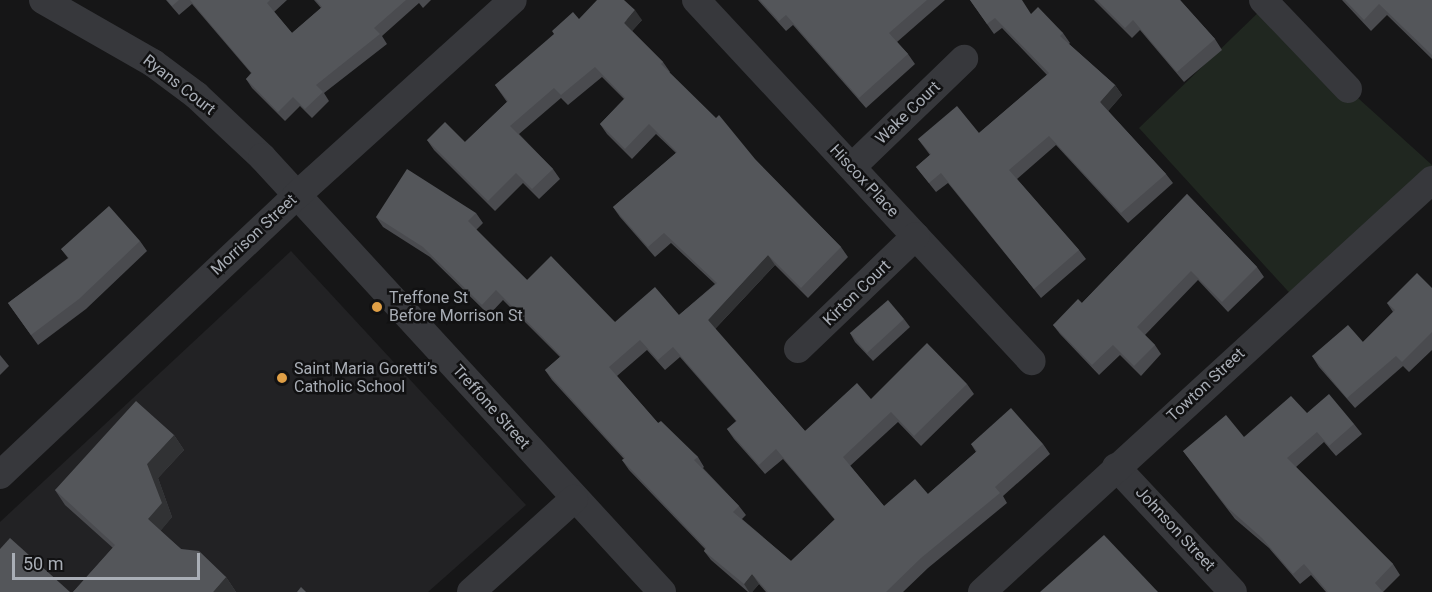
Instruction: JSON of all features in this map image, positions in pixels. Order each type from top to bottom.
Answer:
[{"type":"street","name":"Ryans Court","points":[[43,0],[127,46],[196,95],[296,196]]},
{"type":"street","name":"Morrison Street","points":[[0,475],[296,196],[513,0]]},
{"type":"street","name":"Hiscox Place","points":[[696,0],[1032,361]]},
{"type":"street","points":[[1263,0],[1348,88]]},
{"type":"street","name":"Wake Court","points":[[852,167],[964,59]]},
{"type":"street","name":"Towton Street","points":[[982,592],[1432,180]]},
{"type":"street","name":"Treffone Street","points":[[296,196],[662,592]]},
{"type":"street","name":"Kirton Court","points":[[798,349],[916,236]]},
{"type":"street","name":"Johnson Street","points":[[1116,467],[1233,592]]},
{"type":"street","points":[[471,592],[574,499]]},
{"type":"shaded area","points":[[1267,4],[1348,89],[1432,165],[1432,180],[1297,301],[1139,128]]},
{"type":"shaded area","name":"Saint Maria Goretti’s Catholic School","points":[[291,251],[526,505],[428,592],[0,592],[0,522]]},
{"type":"building","points":[[167,0],[179,0],[172,6]]},
{"type":"building","points":[[190,0],[270,0],[267,3],[292,33],[322,7],[316,0],[406,0],[374,28],[380,34],[316,85],[323,92],[305,109],[293,97],[278,112],[246,79],[252,73]]},
{"type":"building","points":[[597,0],[624,0],[635,10],[624,23],[663,62],[661,64],[716,118],[719,115],[755,159],[841,247],[801,288],[768,255],[708,320],[805,431],[857,383],[871,399],[927,343],[967,384],[914,436],[891,412],[843,457],[884,506],[915,479],[928,494],[977,451],[971,444],[1011,408],[1043,444],[995,487],[1000,493],[921,558],[886,592],[768,592],[752,574],[744,584],[704,551],[706,548],[622,460],[625,458],[545,370],[561,356],[496,290],[482,305],[423,247],[376,217],[407,169],[476,213],[468,221],[527,280],[551,256],[615,322],[655,287],[679,315],[717,283],[664,233],[648,247],[613,207],[677,152],[649,124],[625,149],[600,124],[625,98],[595,67],[561,95],[554,88],[510,126],[553,169],[532,189],[516,173],[488,201],[427,140],[445,122],[465,142],[508,101],[495,85],[554,34],[552,31],[573,12],[579,19]],"holes":[[[640,340],[658,360],[673,347],[737,421],[727,429],[759,465],[776,449],[835,519],[791,561],[733,512],[739,506],[694,460],[698,457],[661,421],[658,423],[609,367]]]},
{"type":"building","points":[[760,0],[927,0],[889,33],[908,54],[859,98],[786,15],[779,21]]},
{"type":"building","points":[[970,0],[1022,0],[1031,14],[1038,7],[1063,33],[1060,36],[1115,85],[1100,102],[1166,174],[1121,213],[1049,136],[1009,170],[1079,250],[1034,289],[941,173],[929,183],[916,167],[931,154],[918,139],[957,106],[979,133],[1049,73],[995,18],[987,24]]},
{"type":"building","points":[[1097,0],[1180,0],[1215,39],[1177,72],[1133,20],[1125,28]]},
{"type":"building","points":[[1345,0],[1432,0],[1432,55],[1379,4],[1364,20]]},
{"type":"building","points":[[1187,194],[1257,267],[1222,302],[1191,271],[1137,327],[1155,345],[1134,366],[1113,345],[1092,365],[1053,325],[1078,299],[1082,303]]},
{"type":"building","points":[[109,206],[140,241],[79,299],[31,335],[8,303],[69,258],[61,249]]},
{"type":"building","points":[[1417,273],[1432,288],[1432,332],[1402,362],[1396,356],[1347,398],[1312,356],[1348,325],[1363,342],[1395,310],[1387,303]]},
{"type":"building","points":[[888,300],[904,319],[867,353],[850,333]]},
{"type":"building","points":[[1329,394],[1354,424],[1329,446],[1317,432],[1287,458],[1393,564],[1375,583],[1383,592],[1328,592],[1304,564],[1293,574],[1262,538],[1228,508],[1183,451],[1226,415],[1244,437],[1291,396],[1307,413]]},
{"type":"building","points":[[136,401],[174,435],[147,464],[162,503],[148,519],[181,549],[199,551],[226,577],[213,592],[73,592],[115,545],[55,490]]},
{"type":"building","points":[[1104,535],[1158,592],[1040,592]]},
{"type":"building","points":[[10,538],[70,592],[0,592],[0,549]]},
{"type":"place","name":"Treffone St Before Morrison St","points":[[377,307]]},
{"type":"place","name":"Saint Maria Goretti’s Catholic School","points":[[282,378]]}]
